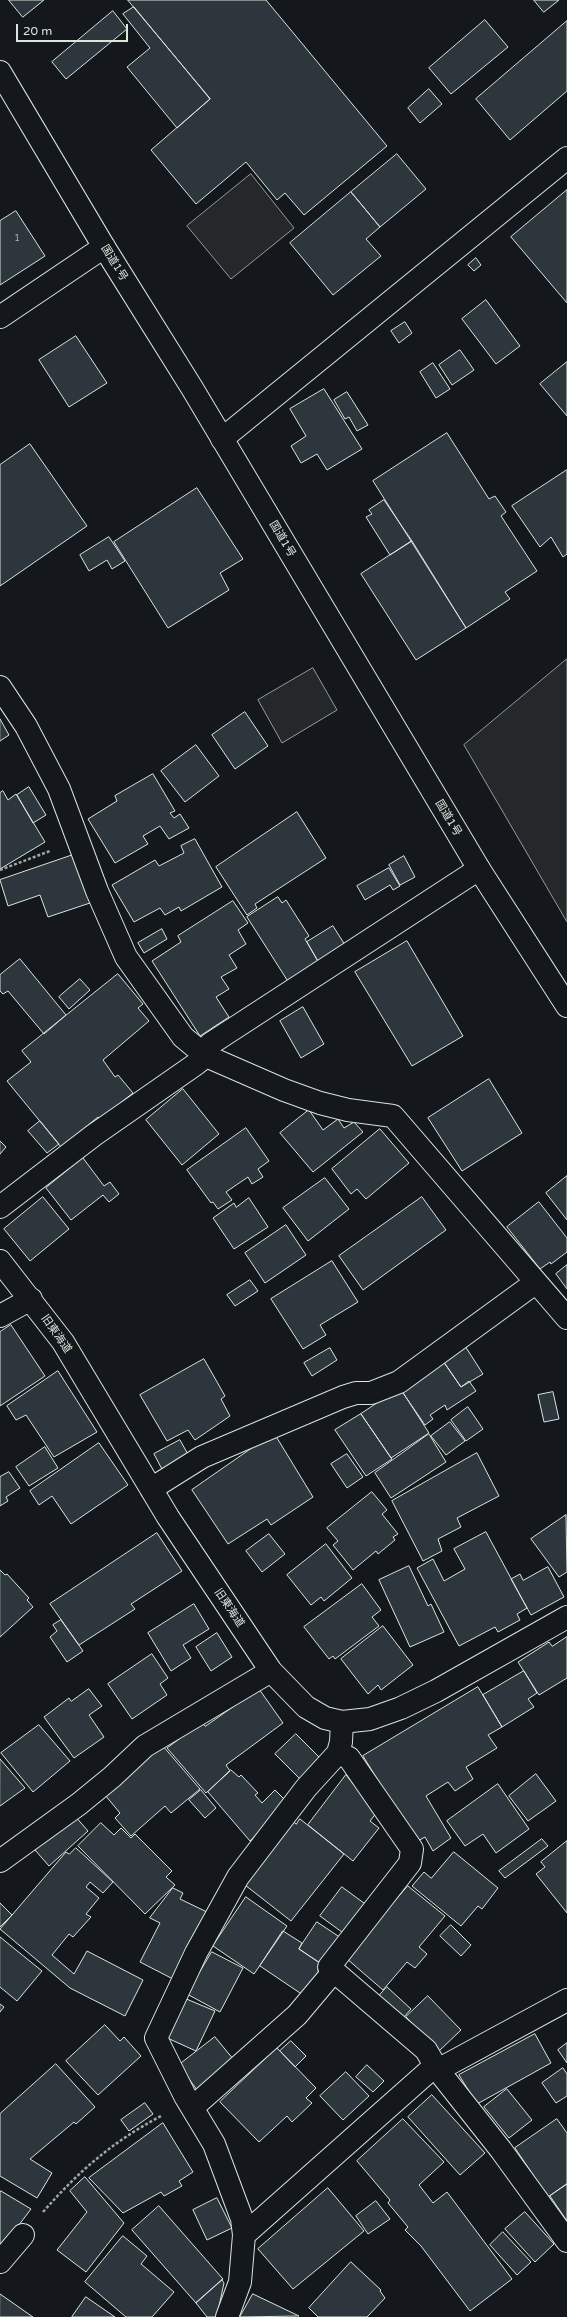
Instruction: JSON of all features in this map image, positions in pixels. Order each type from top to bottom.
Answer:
[{"type":"main road","name":"国道1号","points":[[0,72],[104,247],[222,439],[479,869],[567,1006]]},
{"type":"main road","points":[[222,439],[567,158]]},
{"type":"main road","points":[[0,317],[104,247]]},
{"type":"main road","points":[[0,687],[26,726],[59,789],[97,891],[126,957],[183,1037],[206,1056],[284,1090],[320,1103],[348,1110],[393,1116],[535,1283],[567,1318]]},
{"type":"main road","points":[[0,1207],[94,1135],[206,1056],[210,1044],[479,869]]},
{"type":"main road","name":"旧東海道","points":[[0,1260],[63,1342],[151,1489],[271,1671],[306,1707],[325,1718],[342,1722],[370,1719],[401,1708],[436,1691],[567,1617]]},
{"type":"main road","points":[[151,1489],[202,1457],[343,1396],[356,1393],[371,1393],[399,1382],[535,1283]]},
{"type":"main road","points":[[0,1316],[31,1299]]},
{"type":"main road","points":[[0,1861],[79,1804],[112,1777],[145,1746],[271,1671]]},
{"type":"main road","points":[[227,2317],[240,2282],[244,2235],[242,2219],[214,2144],[190,2105],[156,2038],[196,1953],[238,1877],[306,1788],[338,1753],[342,1742],[342,1722]]},
{"type":"main road","points":[[338,1753],[349,1758],[412,1849],[410,1863],[329,1967],[426,2050],[437,2070],[501,2150],[567,2241]]},
{"type":"main road","points":[[190,2105],[297,2015],[334,1971]]},
{"type":"main road","points":[[244,2235],[429,2071],[437,2070],[567,2000]]},
{"type":"main road","points":[[0,2262],[23,2235]]},
{"type":"path","points":[[0,870],[79,840]]},
{"type":"path","points":[[23,2235],[73,2179],[96,2158],[154,2120],[190,2105]]},
{"type":"shaded area","points":[[251,174],[294,228],[231,279],[187,226]]},
{"type":"shaded area","points":[[567,659],[567,922],[464,745]]},
{"type":"shaded area","points":[[313,668],[337,710],[282,743],[258,700]]},
{"type":"building","points":[[9,0],[44,0],[23,17]]},
{"type":"building","points":[[128,0],[266,0],[387,146],[304,215],[285,193],[277,200],[246,162],[196,204],[151,150],[210,99]]},
{"type":"building","points":[[534,0],[559,0],[544,12]]},
{"type":"building","points":[[134,7],[210,99],[177,128],[127,67],[150,48],[123,14]]},
{"type":"building","points":[[113,11],[127,29],[66,79],[52,62]]},
{"type":"building","points":[[485,20],[508,47],[451,94],[429,68]]},
{"type":"building","points":[[567,21],[567,91],[510,140],[476,99]]},
{"type":"building","points":[[429,89],[442,104],[420,123],[408,108]]},
{"type":"building","points":[[397,154],[426,189],[380,227],[351,192]]},
{"type":"building","points":[[567,190],[567,303],[511,237]]},
{"type":"building","points":[[351,192],[380,227],[366,239],[381,256],[333,295],[290,243]]},
{"type":"building","points":[[16,211],[45,256],[0,285],[0,221]]},
{"type":"building","points":[[476,258],[481,265],[474,271],[468,265]]},
{"type":"building","points":[[486,300],[520,346],[496,364],[462,319]]},
{"type":"building","points":[[405,322],[412,333],[399,343],[391,331]]},
{"type":"building","points":[[76,336],[107,383],[69,407],[39,360]]},
{"type":"building","points":[[460,350],[474,370],[452,385],[439,365]]},
{"type":"building","points":[[567,362],[567,416],[540,384]]},
{"type":"building","points":[[433,363],[450,389],[436,398],[420,372]]},
{"type":"building","points":[[324,389],[362,449],[327,470],[317,454],[301,463],[291,446],[306,436],[290,409]]},
{"type":"building","points":[[347,392],[368,425],[357,431],[349,417],[345,419],[334,400]]},
{"type":"building","points":[[447,433],[489,499],[495,496],[506,512],[501,516],[537,571],[505,592],[510,599],[466,628],[373,481]]},
{"type":"building","points":[[30,444],[87,526],[0,586],[0,465]]},
{"type":"building","points":[[567,470],[567,554],[563,557],[551,537],[540,547],[512,506]]},
{"type":"building","points":[[197,488],[243,559],[220,573],[229,590],[168,628],[114,542]]},
{"type":"building","points":[[384,500],[412,541],[390,555],[366,517],[372,514],[369,510]]},
{"type":"building","points":[[109,537],[125,561],[112,569],[107,560],[89,571],[80,555]]},
{"type":"building","points":[[412,541],[466,628],[416,660],[361,574]]},
{"type":"building","points":[[245,712],[268,746],[235,769],[212,735]]},
{"type":"building","points":[[0,719],[9,735],[0,741]]},
{"type":"building","points":[[196,745],[219,776],[185,802],[161,771]]},
{"type":"building","points":[[153,774],[175,811],[170,813],[174,818],[180,814],[189,828],[169,839],[160,826],[143,836],[148,844],[115,863],[88,819],[117,801],[115,796]]},
{"type":"building","points":[[29,787],[46,815],[33,823],[17,795]]},
{"type":"building","points":[[3,791],[8,800],[16,794],[45,842],[0,869],[0,793]]},
{"type":"building","points":[[297,812],[326,858],[255,904],[257,908],[247,915],[216,867]]},
{"type":"building","points":[[195,839],[222,887],[181,911],[179,907],[165,915],[160,908],[134,922],[112,885],[155,860],[159,866],[184,853],[181,846]]},
{"type":"building","points":[[73,855],[90,903],[48,917],[40,895],[8,906],[0,880]]},
{"type":"building","points":[[404,856],[415,877],[400,885],[389,865]]},
{"type":"building","points":[[389,868],[400,886],[393,890],[390,885],[365,900],[357,886]]},
{"type":"building","points":[[278,897],[282,903],[286,900],[309,936],[305,939],[319,963],[289,983],[247,917]]},
{"type":"building","points":[[233,901],[248,923],[238,930],[246,944],[229,955],[237,968],[221,977],[229,989],[216,997],[229,1017],[200,1036],[152,961],[181,942],[178,936]]},
{"type":"building","points":[[333,926],[345,945],[319,963],[307,942]]},
{"type":"building","points":[[162,929],[167,939],[144,953],[138,943]]},
{"type":"building","points":[[407,941],[463,1036],[412,1066],[355,972]]},
{"type":"building","points":[[20,959],[66,1015],[44,1034],[8,991],[3,994],[0,991],[0,975]]},
{"type":"building","points":[[118,974],[143,1004],[138,1008],[149,1021],[103,1060],[115,1077],[118,1075],[133,1093],[100,1119],[98,1117],[61,1147],[7,1081],[31,1062],[22,1051]]},
{"type":"building","points":[[80,979],[90,990],[69,1009],[59,997]]},
{"type":"building","points":[[303,1007],[324,1044],[301,1058],[280,1021]]},
{"type":"building","points":[[489,1079],[522,1133],[462,1171],[428,1118]]},
{"type":"building","points":[[183,1089],[219,1134],[182,1165],[146,1120]]},
{"type":"building","points":[[309,1110],[323,1130],[338,1119],[344,1128],[354,1122],[363,1132],[313,1172],[280,1133]]},
{"type":"building","points":[[40,1121],[59,1144],[47,1153],[28,1131]]},
{"type":"building","points":[[246,1128],[269,1161],[258,1169],[263,1177],[252,1184],[248,1177],[226,1192],[232,1200],[218,1209],[213,1202],[211,1203],[187,1170]]},
{"type":"building","points":[[380,1129],[409,1163],[366,1199],[357,1189],[351,1194],[332,1169]]},
{"type":"building","points":[[0,1141],[6,1147],[0,1154]]},
{"type":"building","points":[[83,1158],[104,1186],[110,1182],[119,1194],[109,1202],[103,1195],[71,1220],[46,1188]]},
{"type":"building","points":[[567,1176],[567,1220],[546,1193]]},
{"type":"building","points":[[325,1178],[349,1209],[308,1241],[283,1208]]},
{"type":"building","points":[[43,1197],[69,1229],[30,1261],[4,1229]]},
{"type":"building","points":[[422,1197],[446,1230],[363,1290],[339,1256]]},
{"type":"building","points":[[249,1198],[268,1227],[234,1249],[213,1218],[234,1203],[236,1207]]},
{"type":"building","points":[[539,1202],[567,1238],[567,1252],[551,1264],[550,1262],[540,1269],[507,1227]]},
{"type":"building","points":[[286,1225],[306,1255],[265,1283],[245,1253]]},
{"type":"building","points":[[332,1261],[358,1302],[320,1325],[326,1335],[303,1349],[271,1299]]},
{"type":"building","points":[[567,1265],[567,1289],[556,1274]]},
{"type":"building","points":[[250,1280],[258,1291],[235,1306],[227,1295]]},
{"type":"building","points":[[11,1325],[45,1376],[0,1406],[0,1332]]},
{"type":"building","points":[[465,1346],[483,1374],[461,1387],[443,1361]]},
{"type":"building","points":[[330,1348],[337,1360],[312,1376],[304,1363]]},
{"type":"building","points":[[204,1359],[225,1396],[221,1399],[230,1416],[195,1440],[188,1430],[167,1441],[140,1395]]},
{"type":"building","points":[[443,1361],[461,1387],[469,1381],[476,1391],[447,1410],[445,1405],[430,1415],[433,1419],[425,1425],[401,1390]]},
{"type":"building","points":[[58,1371],[97,1432],[54,1457],[26,1415],[16,1420],[7,1406]]},
{"type":"building","points":[[400,1388],[429,1433],[391,1458],[361,1414]]},
{"type":"building","points":[[553,1392],[559,1419],[544,1422],[538,1395]]},
{"type":"building","points":[[468,1407],[483,1429],[466,1441],[451,1420]]},
{"type":"building","points":[[361,1414],[392,1459],[366,1476],[335,1430]]},
{"type":"building","points":[[450,1422],[465,1441],[446,1455],[431,1436]]},
{"type":"building","points":[[274,1433],[313,1497],[271,1525],[267,1519],[228,1544],[192,1490]]},
{"type":"building","points":[[429,1434],[446,1462],[391,1498],[375,1473]]},
{"type":"building","points":[[180,1440],[190,1458],[164,1473],[154,1454]]},
{"type":"building","points":[[99,1443],[128,1485],[71,1524],[52,1496],[39,1505],[30,1491]]},
{"type":"building","points":[[45,1447],[58,1468],[29,1486],[16,1467]]},
{"type":"building","points":[[477,1453],[499,1496],[457,1518],[461,1527],[438,1539],[442,1551],[423,1561],[392,1501]]},
{"type":"building","points":[[347,1454],[363,1477],[347,1488],[331,1464]]},
{"type":"building","points":[[9,1472],[20,1488],[6,1497],[8,1501],[0,1506],[0,1477]]},
{"type":"building","points":[[372,1492],[387,1510],[382,1514],[398,1534],[393,1537],[395,1540],[378,1554],[376,1551],[353,1570],[333,1545],[338,1541],[327,1528]]},
{"type":"building","points":[[566,1515],[567,1572],[559,1577],[531,1539]]},
{"type":"building","points":[[486,1532],[527,1608],[517,1614],[520,1620],[498,1632],[495,1627],[459,1646],[417,1568],[433,1559],[444,1581],[465,1569],[454,1549]]},
{"type":"building","points":[[157,1533],[182,1571],[131,1604],[135,1609],[79,1645],[50,1604]]},
{"type":"building","points":[[269,1534],[285,1554],[262,1572],[246,1551]]},
{"type":"building","points":[[326,1544],[352,1578],[324,1601],[321,1597],[311,1605],[287,1575]]},
{"type":"building","points":[[409,1566],[428,1606],[431,1604],[444,1632],[410,1647],[379,1580]]},
{"type":"building","points":[[548,1567],[564,1597],[531,1615],[511,1579],[520,1574],[523,1580]]},
{"type":"building","points":[[0,1570],[5,1575],[7,1574],[29,1598],[27,1600],[33,1607],[0,1637]]},
{"type":"building","points":[[362,1584],[381,1610],[372,1617],[379,1626],[335,1659],[333,1656],[329,1659],[304,1627]]},
{"type":"building","points":[[194,1604],[209,1629],[183,1645],[191,1658],[171,1671],[148,1633]]},
{"type":"building","points":[[61,1620],[83,1651],[67,1662],[50,1637],[57,1631],[53,1625]]},
{"type":"building","points":[[383,1626],[413,1665],[381,1690],[378,1685],[368,1694],[341,1659]]},
{"type":"building","points":[[217,1633],[232,1657],[211,1671],[196,1647]]},
{"type":"building","points":[[567,1637],[567,1678],[539,1695],[518,1662],[549,1642],[552,1646]]},
{"type":"building","points":[[152,1654],[168,1678],[160,1684],[167,1695],[132,1719],[108,1684]]},
{"type":"building","points":[[524,1671],[537,1693],[528,1699],[534,1707],[502,1727],[483,1695]]},
{"type":"building","points":[[478,1687],[502,1727],[488,1735],[497,1748],[466,1767],[473,1779],[455,1791],[448,1782],[426,1796],[451,1838],[433,1851],[425,1837],[416,1842],[363,1756]]},
{"type":"building","points":[[89,1689],[102,1706],[89,1715],[104,1737],[74,1758],[44,1717],[69,1698],[71,1701]]},
{"type":"building","points":[[259,1689],[283,1723],[226,1765],[230,1771],[206,1793],[167,1748],[202,1722],[205,1726]]},
{"type":"building","points":[[39,1725],[70,1761],[33,1792],[1,1753]]},
{"type":"building","points":[[296,1734],[322,1760],[301,1780],[275,1754]]},
{"type":"building","points":[[162,1745],[200,1789],[171,1813],[165,1806],[131,1836],[115,1818],[120,1813],[105,1795]]},
{"type":"building","points":[[0,1759],[25,1788],[0,1806]]},
{"type":"building","points":[[231,1770],[239,1777],[241,1775],[258,1793],[255,1795],[262,1803],[275,1790],[287,1802],[250,1841],[208,1792]]},
{"type":"building","points":[[536,1774],[556,1801],[528,1821],[509,1796]]},
{"type":"building","points":[[346,1775],[377,1812],[370,1821],[379,1828],[353,1861],[308,1825]]},
{"type":"building","points":[[498,1784],[529,1829],[496,1853],[483,1834],[465,1846],[447,1821]]},
{"type":"building","points":[[201,1790],[216,1808],[205,1818],[189,1800]]},
{"type":"building","points":[[74,1815],[88,1831],[49,1866],[35,1850]]},
{"type":"building","points":[[300,1819],[344,1854],[291,1921],[245,1885],[294,1822],[296,1824]]},
{"type":"building","points":[[101,1823],[114,1835],[121,1828],[131,1838],[135,1834],[172,1871],[166,1877],[175,1885],[145,1914],[78,1846]]},
{"type":"building","points":[[542,1839],[548,1846],[505,1878],[499,1871]]},
{"type":"building","points":[[567,1841],[567,1913],[536,1874],[545,1867],[541,1862]]},
{"type":"building","points":[[76,1848],[113,1882],[103,1893],[90,1882],[86,1887],[99,1898],[86,1914],[91,1917],[73,1937],[69,1934],[52,1955],[74,1974],[87,1951],[143,1980],[125,2016],[70,1988],[0,1929],[66,1852],[69,1854]]},
{"type":"building","points":[[454,1852],[498,1888],[482,1909],[478,1906],[461,1926],[412,1886],[424,1872],[431,1878]]},
{"type":"building","points":[[408,1886],[445,1916],[419,1947],[427,1954],[415,1968],[407,1962],[383,1990],[346,1958]]},
{"type":"building","points":[[342,1887],[368,1906],[346,1935],[320,1916]]},
{"type":"building","points":[[173,1888],[183,1893],[180,1899],[207,1912],[173,1979],[140,1962],[160,1923],[150,1918]]},
{"type":"building","points":[[246,1897],[287,1926],[254,1974],[213,1946]]},
{"type":"building","points":[[0,1903],[12,1915],[0,1927]]},
{"type":"building","points":[[317,1922],[341,1938],[323,1965],[299,1949]]},
{"type":"building","points":[[451,1925],[471,1945],[461,1956],[440,1936]]},
{"type":"building","points":[[283,1931],[302,1943],[299,1949],[323,1965],[303,1995],[260,1966]]},
{"type":"building","points":[[0,1937],[42,1971],[17,2001],[0,1987]]},
{"type":"building","points":[[212,1952],[243,1968],[220,2012],[187,1994]]},
{"type":"building","points":[[387,1987],[411,2009],[404,2017],[379,1996]]},
{"type":"building","points":[[428,1996],[461,2030],[439,2051],[406,2017]]},
{"type":"building","points":[[184,1998],[215,2011],[196,2051],[165,2037]]},
{"type":"building","points":[[0,2004],[4,2007],[0,2012]]},
{"type":"building","points":[[105,2025],[120,2041],[124,2037],[141,2056],[98,2095],[66,2061]]},
{"type":"building","points":[[535,2034],[551,2063],[477,2104],[459,2075]]},
{"type":"building","points":[[215,2037],[234,2060],[197,2090],[179,2065]]},
{"type":"building","points":[[291,2041],[306,2056],[295,2067],[280,2051]]},
{"type":"building","points":[[567,2043],[567,2063],[558,2050]]},
{"type":"building","points":[[277,2048],[316,2088],[306,2098],[312,2103],[292,2122],[287,2116],[259,2142],[220,2102]]},
{"type":"building","points":[[56,2064],[95,2107],[76,2124],[74,2122],[30,2159],[52,2173],[37,2198],[0,2176],[0,2114]]},
{"type":"building","points":[[367,2065],[384,2081],[373,2092],[356,2077]]},
{"type":"building","points":[[563,2068],[567,2074],[567,2096],[556,2103],[542,2083]]},
{"type":"building","points":[[346,2072],[369,2096],[343,2120],[320,2096]]},
{"type":"building","points":[[507,2089],[532,2120],[509,2138],[484,2107]]},
{"type":"building","points":[[432,2095],[485,2153],[460,2175],[408,2117]]},
{"type":"building","points":[[145,2103],[153,2114],[129,2131],[121,2120]]},
{"type":"building","points":[[403,2119],[444,2162],[419,2185],[433,2203],[447,2192],[512,2279],[470,2311],[421,2246],[405,2230],[408,2227],[388,2203],[390,2200],[357,2161]]},
{"type":"building","points":[[557,2119],[567,2133],[567,2184],[548,2197],[515,2148]]},
{"type":"building","points":[[163,2123],[193,2172],[179,2181],[182,2186],[164,2196],[161,2192],[123,2213],[89,2178]]},
{"type":"building","points":[[85,2177],[124,2223],[86,2272],[57,2250],[87,2212],[70,2191]]},
{"type":"building","points":[[567,2184],[567,2221],[550,2196]]},
{"type":"building","points":[[328,2188],[364,2231],[293,2289],[258,2249]]},
{"type":"building","points":[[1,2191],[31,2209],[0,2250],[0,2193]]},
{"type":"building","points":[[217,2198],[232,2228],[207,2240],[193,2210]]},
{"type":"building","points":[[376,2201],[390,2219],[368,2234],[356,2216]]},
{"type":"building","points":[[159,2206],[223,2279],[196,2303],[132,2230]]},
{"type":"building","points":[[525,2212],[554,2244],[535,2262],[505,2229]]},
{"type":"building","points":[[503,2232],[531,2262],[517,2275],[490,2245]]},
{"type":"building","points":[[123,2236],[147,2256],[141,2264],[174,2292],[152,2317],[126,2317],[85,2282]]},
{"type":"building","points":[[351,2262],[381,2290],[380,2291],[385,2298],[367,2317],[318,2317],[309,2308]]},
{"type":"building","points":[[222,2280],[224,2283],[216,2317],[207,2317],[196,2303]]},
{"type":"building","points":[[0,2294],[33,2317],[0,2317]]},
{"type":"building","points":[[253,2294],[299,2316],[240,2317]]},
{"type":"building","points":[[86,2297],[115,2317],[72,2317]]}]
